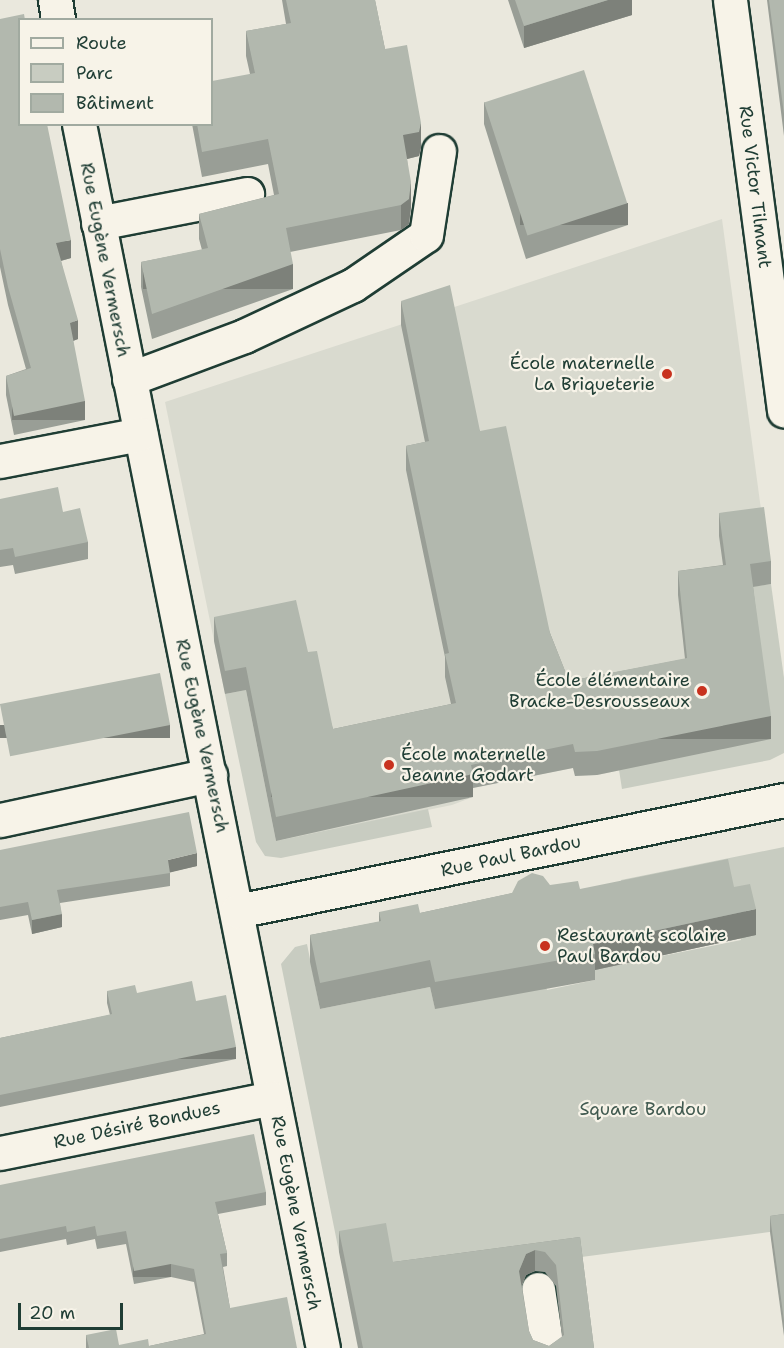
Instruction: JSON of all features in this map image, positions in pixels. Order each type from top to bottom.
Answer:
[{"type":"street","points":[[55,0],[58,18]]},
{"type":"street","name":"Rue Victor Tilmant","points":[[730,0],[772,220],[784,410]]},
{"type":"street","name":"Rue Eugène Vermersch","points":[[79,126],[323,1348]]},
{"type":"street","points":[[129,379],[244,336],[353,285],[426,235],[439,151]]},
{"type":"street","points":[[98,223],[247,194]]},
{"type":"street","points":[[0,461],[140,434]]},
{"type":"street","points":[[0,820],[210,775]]},
{"type":"street","name":"Rue Paul Bardou","points":[[237,911],[784,800]]},
{"type":"street","name":"Rue Désiré Bondues","points":[[0,1153],[273,1098]]},
{"type":"street","points":[[538,1289],[547,1348]]},
{"type":"shaded area","points":[[722,219],[771,584],[750,587],[771,739],[597,775],[575,776],[573,768],[472,788],[473,797],[452,805],[276,841],[246,691],[225,694],[165,402]]},
{"type":"green space","points":[[771,584],[784,678],[784,753],[770,760],[622,789],[619,770],[750,587]]},
{"type":"green space","points":[[246,690],[276,841],[428,809],[432,827],[281,858],[265,856],[256,842],[225,694]]},
{"type":"green space","name":"Square Bardou","points":[[784,847],[784,1230],[393,1282],[339,1252],[281,964],[295,947],[307,944],[320,1009],[430,987],[435,1008],[546,987],[547,990],[595,980],[593,970],[741,940],[728,885],[626,906],[621,880]]},
{"type":"building","points":[[286,0],[375,0],[385,49],[407,45],[421,123],[419,132],[403,135],[411,182],[409,199],[401,205],[286,228],[293,264],[152,314],[141,262],[208,248],[199,214],[279,194],[268,139],[202,152],[197,126],[213,126],[213,81],[255,73],[246,31],[291,23]]},
{"type":"building","points":[[515,0],[608,0],[524,26]]},
{"type":"building","points":[[769,0],[784,0],[784,114]]},
{"type":"building","points":[[24,14],[25,18],[18,18],[18,126],[47,126],[71,240],[56,243],[78,320],[70,323],[85,401],[14,416],[6,376],[31,368],[8,287],[0,249],[0,19]]},
{"type":"building","points":[[584,70],[627,203],[527,236],[484,102]]},
{"type":"building","points":[[450,285],[480,431],[506,426],[550,633],[569,681],[687,658],[678,571],[726,565],[719,513],[764,507],[771,561],[750,564],[771,716],[597,751],[575,752],[573,744],[471,765],[473,774],[276,817],[246,667],[225,671],[214,617],[296,600],[308,652],[317,651],[333,729],[456,703],[445,654],[449,653],[406,446],[429,441],[401,301]]},
{"type":"building","points":[[58,487],[63,512],[80,508],[88,542],[15,557],[13,548],[0,550],[0,499]]},
{"type":"building","points":[[160,673],[170,725],[10,756],[0,704]]},
{"type":"building","points":[[189,812],[197,853],[168,860],[170,873],[57,890],[62,914],[32,920],[28,902],[0,907],[0,850]]},
{"type":"building","points":[[728,859],[734,887],[750,884],[756,909],[593,944],[595,954],[435,982],[430,960],[320,983],[310,935],[381,921],[379,912],[418,904],[420,913],[512,893],[518,881],[532,873],[543,876],[550,885],[578,881],[580,889]]},
{"type":"building","points":[[192,981],[196,1001],[226,995],[236,1047],[0,1095],[0,1038],[112,1014],[107,991],[135,985],[137,993]]},
{"type":"building","points":[[254,1134],[266,1192],[215,1202],[227,1253],[220,1254],[230,1308],[287,1297],[297,1348],[89,1348],[86,1335],[116,1329],[119,1345],[148,1339],[149,1346],[206,1334],[194,1269],[171,1264],[134,1271],[126,1231],[97,1236],[95,1226],[67,1232],[66,1226],[0,1239],[0,1185]]},
{"type":"building","points":[[784,1214],[784,1321],[770,1216]]},
{"type":"building","points":[[386,1223],[393,1262],[580,1237],[594,1348],[363,1348],[339,1231]],"holes":[[[535,1250],[545,1252],[556,1265],[564,1335],[549,1346],[533,1340],[529,1331],[519,1271],[526,1254]]]},
{"type":"place","name":"École maternelle La Briqueterie","points":[[667,374]]},
{"type":"place","name":"École élémentaire Bracke-Desrousseaux","points":[[702,691]]},
{"type":"place","name":"École maternelle Jeanne Godart","points":[[389,765]]},
{"type":"place","name":"Restaurant scolaire Paul Bardou","points":[[545,946]]}]
